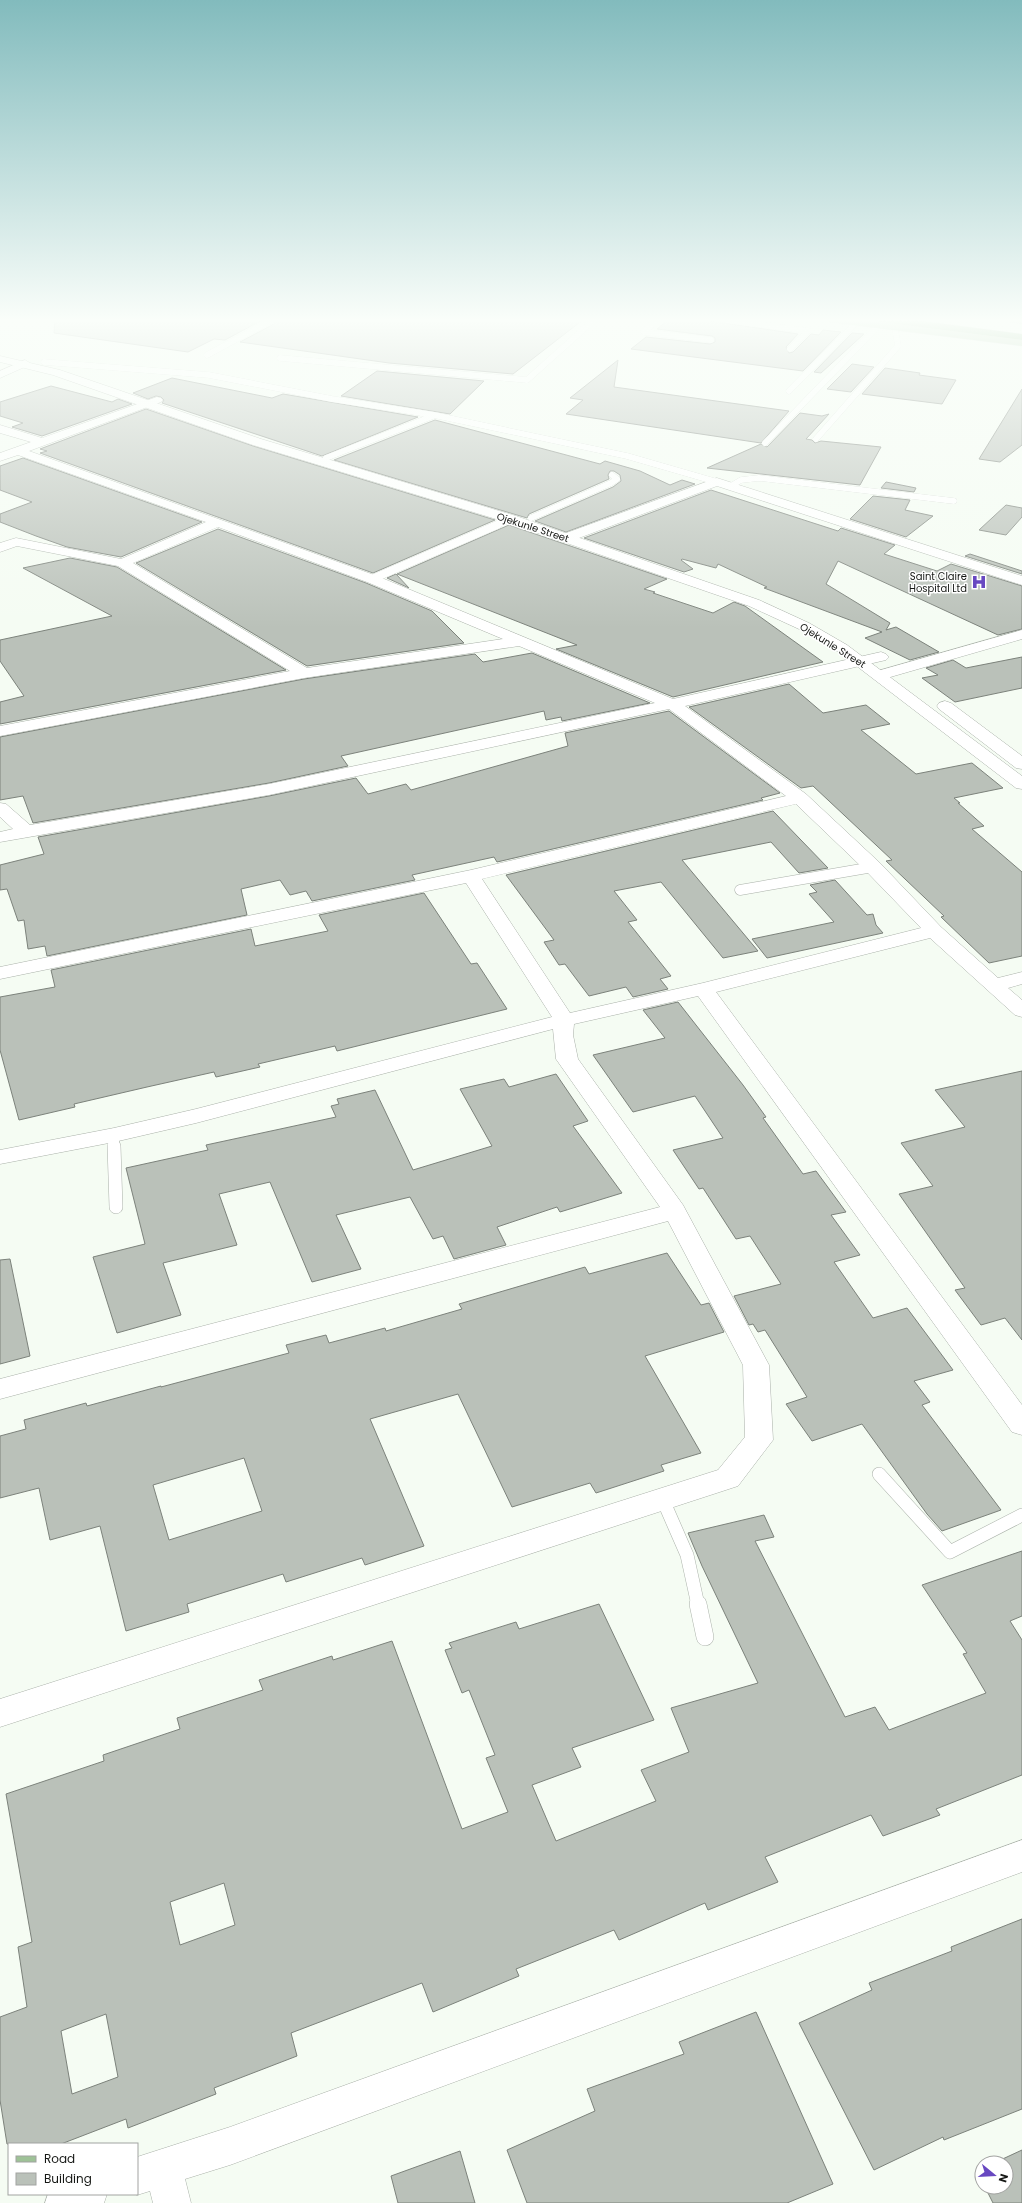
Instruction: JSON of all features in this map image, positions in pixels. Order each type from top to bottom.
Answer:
[{"type":"street","points":[[0,456],[96,422]]},
{"type":"street","name":"Ojekunle Street","points":[[204,422],[257,442],[511,519],[754,603],[862,651],[881,657],[911,680]]},
{"type":"street","name":"Ojekunle Street","points":[[214,422],[326,458],[531,518],[768,599],[801,613],[862,651],[880,675],[1022,784]]},
{"type":"street","points":[[0,429],[41,441]]},
{"type":"street","points":[[16,450],[372,579],[672,704],[800,798],[873,868],[934,931],[1022,1011]]},
{"type":"street","points":[[566,538],[717,482],[1022,582]]},
{"type":"street","points":[[122,563],[218,522]]},
{"type":"street","points":[[0,536],[16,542],[122,563],[265,648],[304,673]]},
{"type":"street","points":[[0,548],[16,542]]},
{"type":"street","points":[[880,675],[1022,634]]},
{"type":"street","points":[[0,731],[304,673],[521,641]]},
{"type":"street","points":[[0,837],[26,831],[121,817],[328,778],[672,704],[862,651]]},
{"type":"street","points":[[936,699],[1022,764]]},
{"type":"street","points":[[0,973],[471,876],[800,798]]},
{"type":"street","points":[[0,808],[26,831]]},
{"type":"street","points":[[0,1713],[728,1478],[759,1440],[756,1365],[675,1211],[567,1059],[563,1035],[564,1020],[471,876]]},
{"type":"street","points":[[0,1157],[114,1135],[212,1112],[564,1020],[703,989],[934,931]]},
{"type":"street","points":[[995,985],[1022,978]]},
{"type":"street","points":[[703,989],[1022,1425]]},
{"type":"street","points":[[0,1389],[675,1211]]},
{"type":"street","points":[[172,2203],[150,2171],[230,2146],[1022,1856]]},
{"type":"street","points":[[64,2203],[85,2195]]},
{"type":"lane","points":[[326,458],[417,422]]},
{"type":"lane","points":[[466,422],[627,456],[717,482]]},
{"type":"lane","points":[[765,443],[785,422]]},
{"type":"lane","points":[[816,439],[831,422]]},
{"type":"lane","points":[[531,518],[611,483],[617,479],[612,475]]},
{"type":"lane","points":[[730,486],[741,480],[759,478],[954,501]]},
{"type":"lane","points":[[372,579],[511,519]]},
{"type":"lane","points":[[740,890],[873,868]]},
{"type":"lane","points":[[114,1135],[116,1207]]},
{"type":"lane","points":[[880,1474],[950,1552],[1022,1515]]},
{"type":"lane","points":[[663,1500],[686,1555],[705,1637]]},
{"type":"building","points":[[19,422],[82,422],[42,436],[12,427],[23,423]]},
{"type":"building","points":[[112,422],[183,422],[253,446],[495,520],[373,573],[40,453],[47,451],[40,449]]},
{"type":"building","points":[[219,422],[406,422],[322,456]]},
{"type":"building","points":[[430,422],[442,422],[600,464],[605,461],[640,471],[670,485],[682,480],[695,484],[566,532],[535,521],[613,487],[621,481],[620,475],[614,471],[610,471],[608,475],[609,479],[529,514],[527,518],[334,460]]},
{"type":"building","points":[[618,422],[780,422],[761,443]]},
{"type":"building","points":[[791,422],[822,422],[806,439],[812,440],[815,443],[821,441],[881,447],[860,485],[707,468],[761,444],[767,447]]},
{"type":"building","points":[[1002,422],[1022,422],[1022,445],[1000,462],[979,459]]},
{"type":"building","points":[[23,458],[202,522],[121,557],[67,547],[36,536],[0,522],[0,514],[32,502],[0,490],[0,466]]},
{"type":"building","points":[[886,482],[916,488],[914,492],[881,488]]},
{"type":"building","points":[[711,490],[838,531],[841,528],[895,545],[884,554],[937,571],[951,564],[1022,586],[1022,629],[998,635],[838,561],[826,584],[890,623],[886,630],[896,627],[939,652],[910,660],[865,638],[882,632],[764,588],[767,587],[718,564],[716,568],[682,559],[681,560],[693,569],[684,572],[584,538]]},
{"type":"building","points":[[873,496],[910,500],[905,510],[933,516],[906,537],[850,519]]},
{"type":"building","points":[[1006,505],[1022,508],[1022,517],[1006,535],[979,530]]},
{"type":"building","points":[[509,525],[667,579],[644,589],[655,592],[653,593],[713,613],[734,602],[745,606],[823,662],[673,697],[556,649],[577,645],[397,574]]},
{"type":"building","points":[[218,529],[366,583],[432,611],[464,643],[307,666],[136,563]]},
{"type":"building","points":[[970,554],[1022,571],[1022,574],[965,556]]},
{"type":"building","points":[[70,558],[117,567],[286,670],[0,724],[0,702],[24,696],[0,661],[0,640],[112,616],[23,568]]},
{"type":"building","points":[[396,574],[409,588],[387,578]]},
{"type":"building","points":[[532,653],[650,703],[562,721],[561,717],[546,720],[544,711],[341,756],[348,766],[269,783],[33,823],[23,796],[0,800],[0,737],[304,679],[475,654],[483,662]]},
{"type":"building","points":[[1022,657],[1022,688],[955,702],[922,678],[938,675],[926,668],[953,660],[966,668]]},
{"type":"building","points":[[789,684],[823,713],[866,705],[890,724],[861,730],[916,774],[972,763],[1003,788],[954,798],[984,826],[972,829],[1022,872],[1022,956],[989,963],[941,917],[944,916],[886,861],[892,860],[813,786],[801,788],[689,707]]},
{"type":"building","points":[[669,711],[780,793],[761,798],[763,800],[497,862],[494,857],[412,875],[415,880],[312,901],[306,891],[290,895],[280,880],[241,889],[247,915],[47,956],[45,946],[28,949],[24,920],[18,921],[7,889],[0,890],[0,865],[44,854],[38,837],[269,796],[356,778],[368,794],[406,784],[411,790],[568,746],[565,733]]},
{"type":"building","points":[[773,811],[828,868],[799,873],[771,842],[682,860],[758,951],[723,958],[661,882],[614,891],[637,920],[628,922],[671,976],[660,979],[668,989],[633,997],[626,987],[589,996],[565,964],[559,965],[544,942],[554,940],[506,875]]},
{"type":"building","points":[[835,880],[867,915],[873,914],[876,925],[883,933],[767,958],[752,939],[834,922],[809,894],[817,892],[810,885]]},
{"type":"building","points":[[424,893],[471,964],[477,963],[507,1009],[337,1051],[335,1046],[258,1064],[260,1067],[216,1077],[214,1072],[147,1087],[74,1104],[75,1107],[19,1120],[0,1050],[0,997],[55,987],[51,970],[251,929],[255,946],[328,931],[319,915]]},
{"type":"building","points":[[678,1002],[743,1085],[766,1117],[763,1118],[803,1174],[816,1171],[846,1212],[831,1215],[860,1255],[834,1262],[873,1318],[907,1308],[953,1370],[914,1381],[930,1402],[922,1405],[1001,1510],[942,1531],[927,1514],[862,1424],[812,1441],[786,1404],[807,1397],[765,1330],[758,1332],[753,1324],[749,1325],[734,1296],[781,1284],[750,1236],[736,1239],[703,1188],[699,1189],[673,1150],[723,1138],[695,1096],[633,1112],[593,1055],[665,1038],[643,1010]]},
{"type":"building","points":[[1022,1071],[1022,1340],[1005,1318],[981,1325],[955,1290],[965,1288],[899,1194],[933,1186],[901,1143],[965,1127],[935,1090]]},
{"type":"building","points":[[556,1074],[588,1121],[573,1126],[622,1193],[560,1212],[557,1207],[497,1227],[506,1245],[454,1259],[443,1236],[433,1239],[410,1197],[336,1215],[361,1269],[312,1282],[270,1182],[219,1194],[237,1245],[163,1263],[181,1315],[117,1333],[93,1257],[145,1244],[126,1168],[208,1150],[206,1145],[336,1117],[331,1106],[339,1104],[337,1099],[375,1090],[413,1170],[492,1146],[460,1089],[504,1079],[509,1087]]},
{"type":"building","points":[[667,1253],[701,1305],[709,1303],[724,1332],[645,1356],[701,1453],[661,1465],[664,1471],[596,1493],[590,1483],[512,1507],[458,1394],[370,1419],[424,1546],[365,1565],[362,1558],[286,1582],[283,1574],[187,1604],[189,1612],[126,1631],[100,1526],[50,1540],[39,1488],[0,1498],[0,1436],[26,1429],[24,1420],[86,1403],[87,1406],[289,1353],[286,1345],[326,1335],[329,1343],[385,1328],[386,1331],[462,1309],[459,1304],[585,1267],[589,1274]],"holes":[[[244,1458],[262,1511],[169,1540],[153,1485]]]},
{"type":"building","points":[[10,1259],[30,1356],[0,1364],[0,1260]]},
{"type":"building","points":[[764,1515],[774,1537],[755,1541],[845,1717],[875,1707],[889,1730],[986,1693],[963,1654],[967,1653],[922,1585],[1022,1551],[1022,1616],[1010,1621],[1022,1640],[1022,1775],[936,1809],[940,1815],[883,1836],[871,1815],[765,1857],[778,1882],[708,1910],[705,1903],[619,1940],[614,1930],[516,1969],[519,1976],[433,2012],[422,1983],[291,2033],[297,2056],[214,2088],[216,2094],[128,2128],[126,2119],[64,2143],[7,2144],[0,2100],[0,2017],[27,2007],[18,1947],[32,1942],[6,1794],[104,1761],[103,1755],[180,1729],[177,1718],[263,1690],[259,1680],[332,1656],[333,1660],[392,1641],[462,1829],[508,1812],[486,1758],[495,1755],[469,1690],[462,1693],[445,1650],[452,1648],[449,1643],[516,1622],[519,1629],[599,1604],[654,1720],[572,1748],[581,1767],[532,1785],[556,1841],[656,1801],[641,1770],[689,1752],[671,1708],[758,1683],[702,1566],[688,1533]],"holes":[[[224,1883],[235,1925],[180,1945],[170,1902]],[[106,2014],[118,2077],[72,2094],[61,2031]]]},
{"type":"building","points":[[1022,1919],[1022,2109],[944,2140],[943,2137],[874,2170],[799,2023],[872,1990],[869,1983],[952,1951],[951,1947]]},
{"type":"building","points":[[756,2012],[833,2184],[787,2203],[527,2203],[507,2150],[595,2111],[587,2089],[684,2054],[679,2042]]},
{"type":"building","points":[[1022,2150],[1022,2203],[993,2203],[989,2195],[1014,2195],[1014,2155],[1011,2155]]},
{"type":"building","points":[[460,2151],[475,2203],[398,2203],[391,2176]]},
{"type":"place","name":"Saint Claire Hospital Ltd","points":[[979,582]]}]
